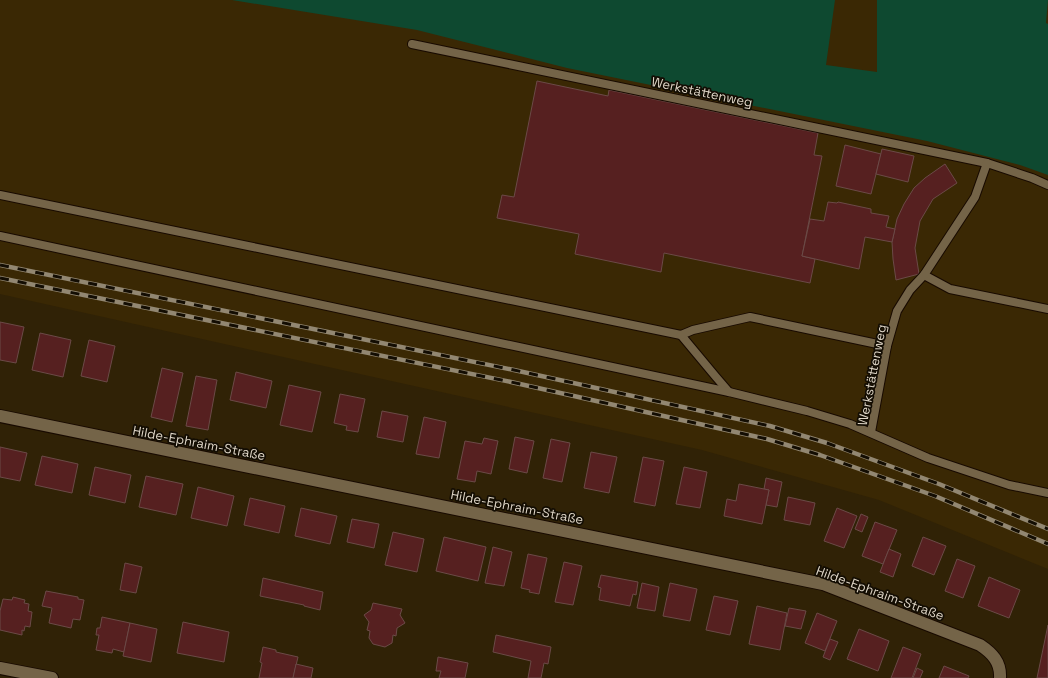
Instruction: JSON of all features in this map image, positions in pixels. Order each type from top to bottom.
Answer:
[{"type":"street","name":"Hilde-Ephraim-Straße","points":[[0,416],[823,584],[980,645],[991,652],[997,662],[1000,678]]},
{"type":"street","points":[[0,668],[52,678]]},
{"type":"lane","name":"Werkstättenweg","points":[[412,44],[988,163],[1048,185]]},
{"type":"lane","name":"Werkstättenweg","points":[[988,163],[974,197],[924,276],[910,290],[897,312],[887,346],[871,432],[928,458],[1009,485],[1048,493]]},
{"type":"lane","points":[[0,194],[682,335],[693,330],[750,317],[887,346]]},
{"type":"lane","points":[[0,236],[729,392],[807,411],[871,432]]},
{"type":"lane","points":[[924,276],[950,289],[1048,309]]},
{"type":"lane","points":[[682,335],[729,392]]},
{"type":"shaded area","points":[[0,0],[1048,0],[1048,569],[879,500],[702,450],[0,294]]},
{"type":"green space","points":[[232,0],[835,0],[826,65],[877,72],[877,0],[1048,0],[1046,23],[1048,24],[1048,175],[1020,165],[927,141],[567,68],[417,30]]},
{"type":"building","points":[[537,81],[608,96],[609,90],[818,133],[814,155],[822,156],[802,256],[815,259],[810,283],[664,253],[661,272],[575,254],[579,234],[497,218],[502,195],[514,197]]},
{"type":"building","points":[[845,145],[881,154],[871,194],[836,186]]},
{"type":"building","points":[[882,149],[914,156],[908,182],[876,174]]},
{"type":"building","points":[[945,164],[957,183],[933,199],[920,221],[915,248],[919,274],[896,280],[892,242],[897,219],[914,188]]},
{"type":"building","points":[[828,202],[838,202],[871,209],[871,213],[889,216],[886,227],[895,229],[892,242],[865,237],[859,269],[802,256],[810,219],[824,221]]},
{"type":"building","points":[[0,322],[24,327],[16,363],[0,360]]},
{"type":"building","points":[[40,333],[71,340],[63,377],[32,370]]},
{"type":"building","points":[[89,340],[115,346],[107,382],[81,376]]},
{"type":"building","points":[[162,368],[183,373],[172,422],[151,417]]},
{"type":"building","points":[[236,372],[272,381],[266,408],[230,400]]},
{"type":"building","points":[[196,376],[217,380],[208,430],[186,426]]},
{"type":"building","points":[[289,385],[321,392],[312,432],[280,425]]},
{"type":"building","points":[[340,394],[365,399],[358,432],[346,430],[347,426],[334,423]]},
{"type":"building","points":[[382,411],[408,416],[403,442],[377,437]]},
{"type":"building","points":[[424,417],[446,422],[439,458],[416,454]]},
{"type":"building","points":[[515,437],[534,441],[527,473],[509,469]]},
{"type":"building","points":[[484,438],[498,441],[491,474],[477,471],[475,482],[457,479],[465,441],[482,444]]},
{"type":"building","points":[[551,439],[570,443],[562,482],[543,478]]},
{"type":"building","points":[[0,447],[27,453],[20,481],[0,477]]},
{"type":"building","points":[[591,452],[617,457],[609,493],[584,488]]},
{"type":"building","points":[[42,456],[78,464],[72,493],[35,485]]},
{"type":"building","points":[[643,457],[664,461],[655,506],[634,502]]},
{"type":"building","points":[[95,467],[131,475],[125,503],[89,495]]},
{"type":"building","points":[[684,467],[707,472],[700,508],[676,504]]},
{"type":"building","points":[[146,476],[183,484],[176,515],[139,507]]},
{"type":"building","points":[[766,478],[782,482],[777,507],[766,505],[769,490],[764,489]]},
{"type":"building","points":[[739,484],[769,490],[762,524],[724,516],[727,499],[736,501]]},
{"type":"building","points":[[198,487],[234,496],[227,526],[191,518]]},
{"type":"building","points":[[788,497],[815,503],[810,525],[784,520]]},
{"type":"building","points":[[250,498],[285,506],[279,533],[244,525]]},
{"type":"building","points":[[301,508],[337,516],[330,544],[295,536]]},
{"type":"building","points":[[837,508],[857,516],[844,548],[824,541]]},
{"type":"building","points":[[861,514],[868,517],[862,532],[855,529]]},
{"type":"building","points":[[352,519],[379,524],[374,548],[347,542]]},
{"type":"building","points":[[875,522],[897,530],[883,564],[862,556]]},
{"type":"building","points":[[393,532],[424,539],[417,572],[385,565]]},
{"type":"building","points":[[444,537],[486,547],[478,581],[436,571]]},
{"type":"building","points":[[923,537],[946,546],[934,575],[912,566]]},
{"type":"building","points":[[493,547],[512,552],[504,586],[485,583]]},
{"type":"building","points":[[889,549],[901,554],[893,577],[880,572]]},
{"type":"building","points":[[528,554],[547,558],[539,594],[529,592],[530,590],[521,588]]},
{"type":"building","points":[[957,559],[975,566],[963,598],[945,591]]},
{"type":"building","points":[[564,562],[582,566],[573,605],[555,602]]},
{"type":"building","points":[[125,563],[142,567],[136,593],[120,590]]},
{"type":"building","points":[[601,575],[638,582],[636,595],[633,594],[630,606],[599,600],[601,588],[598,587]]},
{"type":"building","points":[[989,577],[1020,590],[1009,618],[978,606]]},
{"type":"building","points":[[263,578],[323,592],[320,610],[304,605],[260,596]]},
{"type":"building","points":[[642,583],[659,587],[655,611],[637,608]]},
{"type":"building","points":[[670,583],[697,589],[690,621],[663,616]]},
{"type":"building","points":[[46,591],[78,597],[78,599],[84,600],[80,620],[73,619],[71,628],[49,623],[52,608],[42,606]]},
{"type":"building","points":[[714,596],[738,601],[730,635],[706,630]]},
{"type":"building","points":[[13,597],[25,600],[24,603],[29,604],[28,611],[32,612],[30,627],[25,626],[24,631],[22,630],[22,635],[0,630],[0,611],[3,599],[12,600]]},
{"type":"building","points":[[373,603],[402,609],[400,615],[405,623],[397,628],[396,636],[393,635],[392,643],[385,647],[373,644],[369,638],[370,631],[367,630],[369,622],[364,615],[371,610]]},
{"type":"building","points":[[757,606],[787,613],[780,650],[749,644]]},
{"type":"building","points":[[789,608],[806,611],[801,629],[785,626]]},
{"type":"building","points":[[817,613],[837,621],[825,651],[805,643]]},
{"type":"building","points":[[102,617],[130,623],[124,652],[113,649],[112,653],[96,650],[99,635],[96,635],[97,628],[100,628]]},
{"type":"building","points":[[183,622],[229,632],[224,662],[177,653]]},
{"type":"building","points":[[130,623],[157,629],[151,662],[123,656]]},
{"type":"building","points":[[1048,625],[1048,678],[1037,678]]},
{"type":"building","points":[[859,629],[889,641],[878,671],[847,659]]},
{"type":"building","points":[[496,635],[551,647],[548,664],[544,663],[541,678],[528,678],[531,661],[493,652]]},
{"type":"building","points":[[830,639],[838,642],[830,660],[823,657]]},
{"type":"building","points":[[263,647],[276,650],[276,652],[298,657],[293,678],[259,678]]},
{"type":"building","points":[[903,647],[921,654],[912,678],[891,678]]},
{"type":"building","points":[[438,657],[468,663],[465,678],[439,678],[441,671],[436,671]]},
{"type":"building","points":[[296,664],[313,668],[311,678],[293,678]]},
{"type":"building","points":[[944,666],[969,676],[968,678],[939,678]]},
{"type":"building","points":[[917,668],[923,671],[920,678],[913,678]]},
{"type":"railway","points":[[0,265],[514,370],[770,426],[827,443],[939,484],[1048,529]]},
{"type":"railway","points":[[0,278],[511,382],[767,439],[820,455],[935,496],[1048,544]]}]
